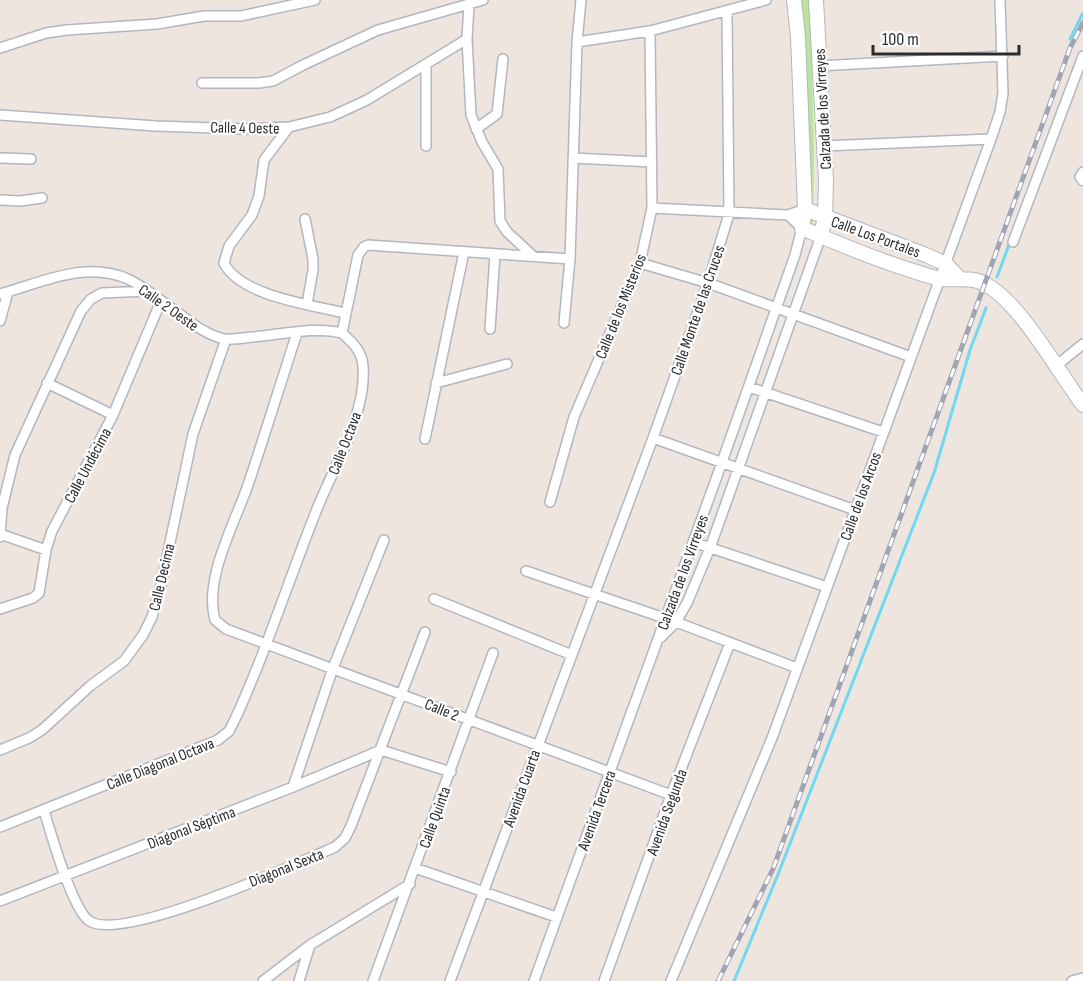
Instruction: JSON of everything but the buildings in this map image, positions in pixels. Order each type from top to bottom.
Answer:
[{"type":"street","points":[[0,48],[46,33],[157,24],[204,16],[241,16],[315,0]]},
{"type":"street","points":[[202,83],[259,83],[281,79],[303,64],[378,30],[483,0]]},
{"type":"street","points":[[564,323],[570,259],[577,42],[581,0]]},
{"type":"street","points":[[577,42],[650,31],[766,0]]},
{"type":"street","name":"Calzada de los Virreyes","points":[[658,639],[749,387],[795,255],[802,228],[805,210],[798,37],[794,0]]},
{"type":"street","name":"Calzada de los Virreyes","points":[[658,639],[676,622],[687,603],[710,548],[821,236],[825,217],[816,0]]},
{"type":"street","name":"Calle de los Arcos","points":[[671,981],[772,738],[991,140],[1003,93],[1000,0]]},
{"type":"street","points":[[469,5],[467,39],[471,116],[498,169],[500,221],[507,232],[532,255]]},
{"type":"street","name":"Calle Monte de las Cruces","points":[[596,596],[708,283],[729,214],[727,11]]},
{"type":"street","name":"Calle de los Misterios","points":[[550,502],[574,417],[640,263],[652,208],[650,31]]},
{"type":"street","name":"Calle 4 Oeste","points":[[0,115],[156,126],[246,129],[289,127],[330,117],[367,100],[467,39]]},
{"type":"street","points":[[818,66],[1003,56]]},
{"type":"street","points":[[1013,242],[1083,56]]},
{"type":"street","points":[[476,129],[497,114],[503,59]]},
{"type":"street","points":[[426,65],[426,146]]},
{"type":"street","points":[[289,127],[264,160],[259,196],[252,214],[229,246],[224,263],[233,275],[264,294],[345,313]]},
{"type":"street","points":[[823,146],[991,140]]},
{"type":"street","points":[[0,158],[31,159]]},
{"type":"street","points":[[573,158],[652,162]]},
{"type":"street","points":[[1083,172],[1080,177],[1083,181]]},
{"type":"street","points":[[0,200],[20,201],[42,198]]},
{"type":"street","points":[[652,208],[729,214],[788,215],[805,210]]},
{"type":"street","name":"Calle Los Portales","points":[[805,210],[869,232],[946,264],[959,278]]},
{"type":"street","name":"Calle Los Portales","points":[[788,215],[802,228],[939,279],[959,278],[984,283],[1020,316],[1083,405]]},
{"type":"street","points":[[305,219],[313,259],[307,304]]},
{"type":"street","points":[[342,333],[358,255],[368,245],[570,259]]},
{"type":"street","points":[[425,439],[464,252]]},
{"type":"street","points":[[490,328],[495,254]]},
{"type":"street","points":[[640,263],[708,283],[911,357]]},
{"type":"street","name":"Calle 2 Oeste","points":[[4,293],[72,273],[95,271],[112,273],[129,279],[148,291],[197,327],[226,339],[322,329],[342,333]]},
{"type":"street","points":[[46,550],[0,535],[2,508],[15,455],[81,311],[91,299],[102,294],[148,291]]},
{"type":"street","points":[[0,321],[4,293]]},
{"type":"street","name":"Calle Undécima","points":[[1,609],[33,598],[39,593],[46,550],[52,531],[113,415],[162,301]]},
{"type":"street","name":"Calle 2","points":[[297,333],[250,481],[216,576],[212,597],[215,620],[226,629],[671,795]]},
{"type":"street","name":"Calle Octava","points":[[267,643],[316,511],[358,410],[363,385],[363,366],[357,347],[342,333]]},
{"type":"street","name":"Calle Decima","points":[[0,750],[42,730],[90,686],[124,661],[143,635],[152,617],[161,585],[193,434],[226,339]]},
{"type":"street","points":[[1056,366],[1083,344]]},
{"type":"street","points":[[436,383],[507,364]]},
{"type":"street","points":[[48,383],[113,415]]},
{"type":"street","points":[[749,387],[883,432]]},
{"type":"street","points":[[653,438],[855,510]]},
{"type":"street","points":[[293,787],[333,668],[384,540]]},
{"type":"street","points":[[693,542],[827,587]]},
{"type":"street","points":[[526,571],[676,622],[797,668]]},
{"type":"street","points":[[0,596],[1,609]]},
{"type":"street","name":"Avenida Cuarta","points":[[450,981],[537,745],[596,596]]},
{"type":"street","points":[[434,599],[572,655]]},
{"type":"street","name":"Diagonal Sexta","points":[[65,876],[86,918],[98,924],[115,924],[155,918],[195,904],[335,847],[345,838],[351,826],[425,632]]},
{"type":"street","name":"Avenida Tercera","points":[[534,981],[658,639]]},
{"type":"street","name":"Calle Diagonal Octava","points":[[0,827],[218,740],[229,731],[236,718],[267,643]]},
{"type":"street","name":"Avenida Segunda","points":[[604,981],[671,795],[730,643]]},
{"type":"street","name":"Calle Quinta","points":[[373,981],[493,653]]},
{"type":"street","points":[[381,750],[451,772]]},
{"type":"street","name":"Diagonal Séptima","points":[[0,901],[293,787],[381,750]]},
{"type":"street","points":[[44,810],[65,876]]},
{"type":"street","points":[[415,868],[556,917]]},
{"type":"street","points":[[263,981],[310,945],[410,884]]},
{"type":"street","points":[[299,981],[310,945]]},
{"type":"street","points":[[1072,981],[1083,978]]},
{"type":"green space","points":[[792,0],[810,0],[814,150],[813,228],[801,224]]},
{"type":"waterway","points":[[1070,39],[1083,13]]},
{"type":"waterway","points":[[997,277],[1010,242]]},
{"type":"waterway","points":[[734,981],[779,872],[934,473],[970,350],[986,308]]},
{"type":"railway","points":[[718,981],[773,869],[1070,48],[1083,23]]}]
